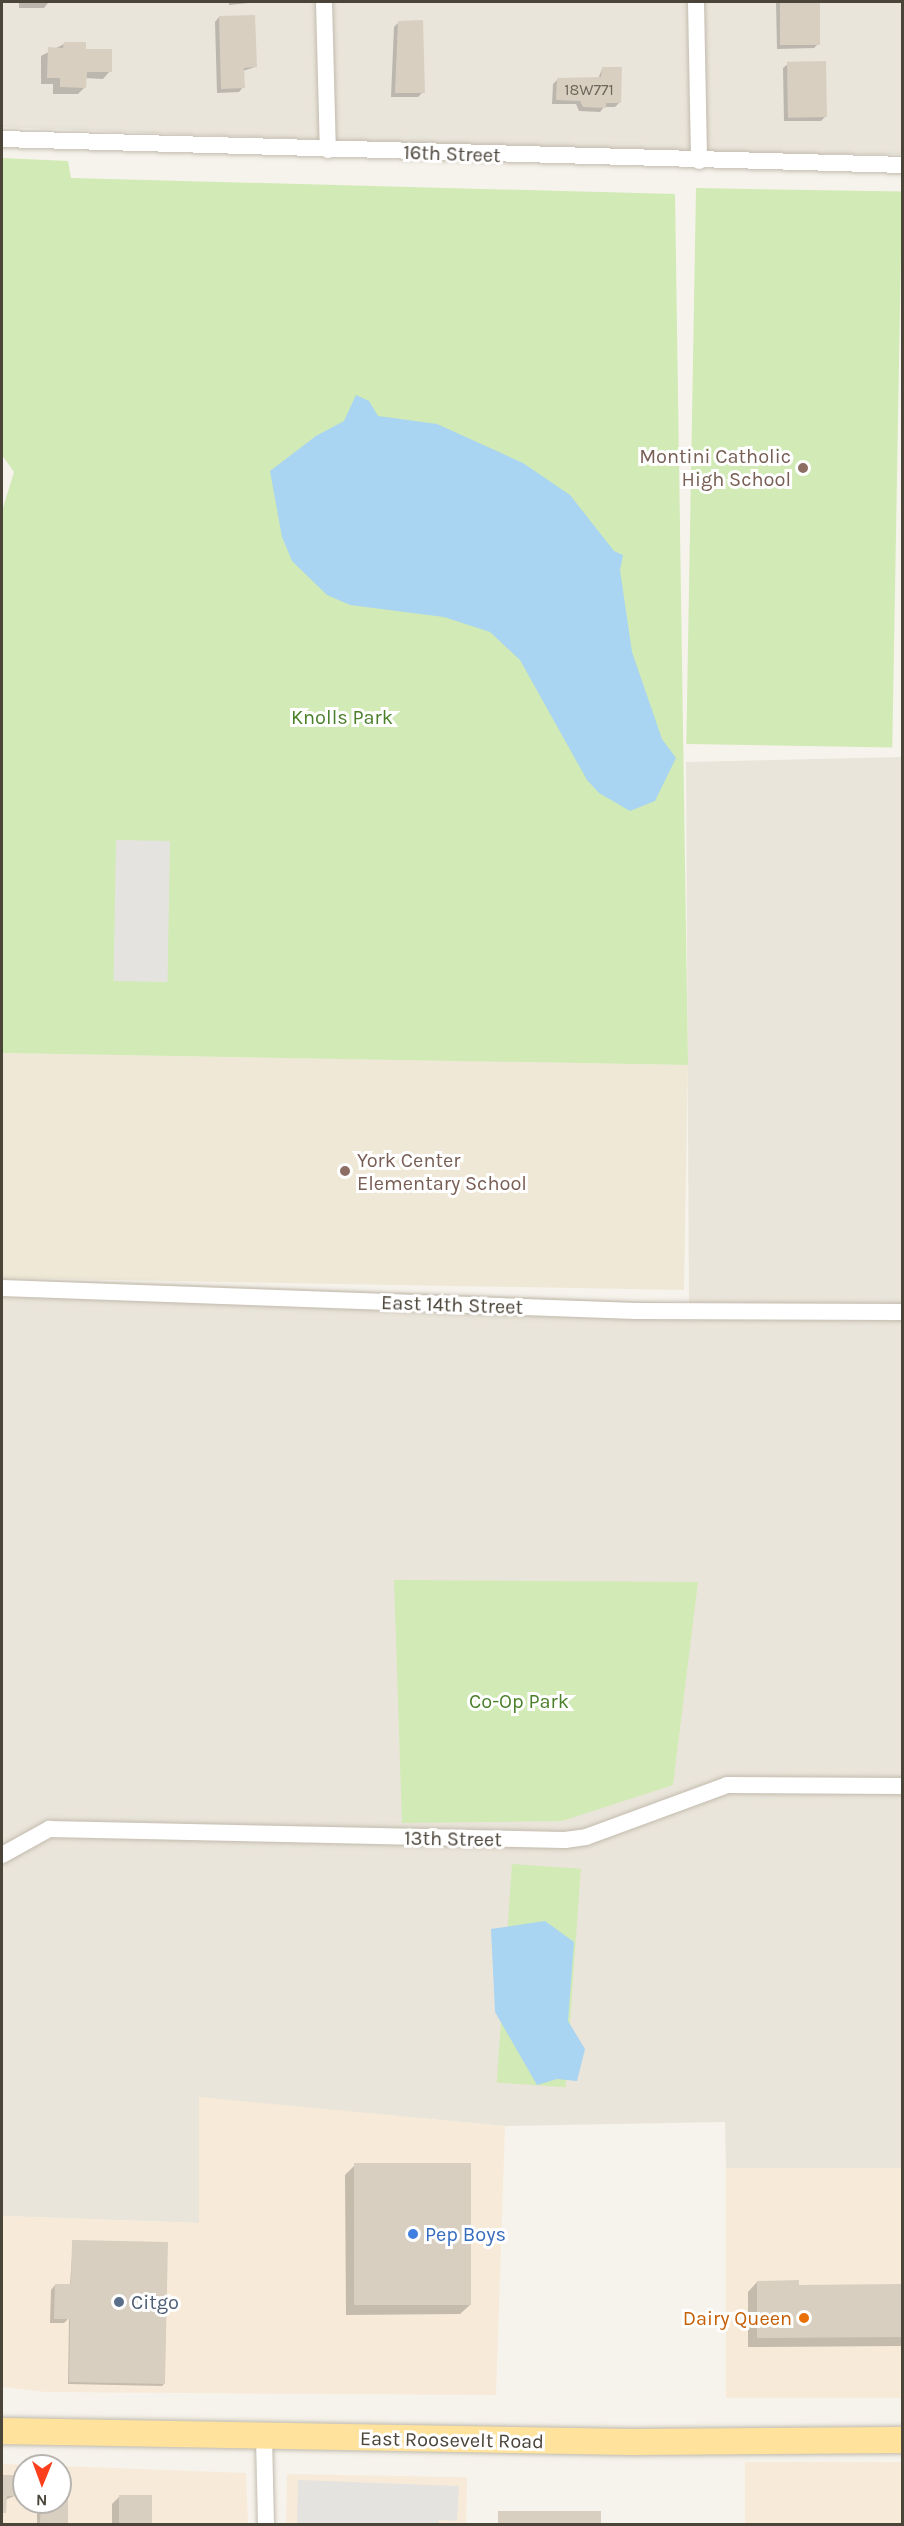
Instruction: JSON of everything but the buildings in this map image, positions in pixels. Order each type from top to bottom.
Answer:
[{"type":"main road","name":"East Roosevelt Road","points":[[2,2431],[264,2438],[632,2442],[903,2440]]},
{"type":"street","points":[[324,2],[328,150]]},
{"type":"street","points":[[696,2],[699,161]]},
{"type":"street","name":"16th Street","points":[[2,139],[699,161],[903,165]]},
{"type":"street","name":"East 14th Street","points":[[2,1288],[636,1311],[903,1312]]},
{"type":"street","name":"13th Street","points":[[2,1855],[49,1829],[565,1840],[586,1837],[727,1785],[903,1786]]},
{"type":"street","points":[[264,2438],[266,2524]]},
{"type":"shaded area","points":[[2,2],[902,2],[902,154],[690,154],[2,127]]},
{"type":"shaded area","points":[[902,757],[902,2168],[726,2173],[725,2122],[505,2126],[199,2098],[200,2223],[2,2216],[2,1278],[689,1303],[686,762]]},
{"type":"shaded area","points":[[116,840],[170,841],[168,982],[114,981]]},
{"type":"shaded area","name":"York Center Elementary School","points":[[2,1053],[688,1065],[684,1290],[2,1278]]},
{"type":"shaded area","points":[[199,2097],[505,2126],[496,2395],[46,2392],[2,2387],[2,2216],[199,2223]]},
{"type":"shaded area","points":[[726,2168],[902,2168],[902,2398],[726,2398]]},
{"type":"shaded area","points":[[745,2462],[902,2462],[902,2524],[745,2524]]},
{"type":"shaded area","points":[[2,2464],[12,2464],[12,2514],[72,2514],[72,2466],[246,2473],[248,2524],[2,2524]]},
{"type":"shaded area","points":[[287,2474],[467,2477],[466,2524],[286,2524]]},
{"type":"shaded area","points":[[298,2480],[459,2486],[457,2521],[439,2520],[439,2524],[297,2524]]},
{"type":"green space","name":"Knolls Park","points":[[2,158],[68,161],[71,178],[675,194],[688,1065],[2,1053],[2,511],[14,472],[2,455]]},
{"type":"green space","name":"Montini Catholic High School","points":[[696,188],[902,192],[892,748],[686,744]]},
{"type":"green space","name":"Co-Op Park","points":[[394,1580],[698,1582],[673,1785],[562,1821],[402,1823]]},
{"type":"green space","points":[[512,1864],[581,1869],[566,2087],[497,2082]]},
{"type":"water","points":[[356,395],[369,401],[378,416],[437,424],[523,463],[570,495],[614,551],[623,555],[620,570],[632,652],[662,739],[676,758],[655,801],[630,811],[599,793],[587,780],[520,660],[490,632],[444,617],[350,605],[327,595],[292,561],[282,537],[270,471],[316,436],[344,421]]},
{"type":"water","points":[[545,1921],[574,1942],[568,2021],[585,2049],[577,2081],[557,2079],[537,2085],[495,2012],[491,1929]]},
{"type":"place","name":"Montini Catholic High School","points":[[803,468]]},
{"type":"place","name":"York Center Elementary School","points":[[345,1171]]},
{"type":"place","name":"Pep Boys","points":[[413,2234]]},
{"type":"place","name":"Citgo","points":[[119,2302]]},
{"type":"place","name":"Dairy Queen","points":[[804,2318]]}]
